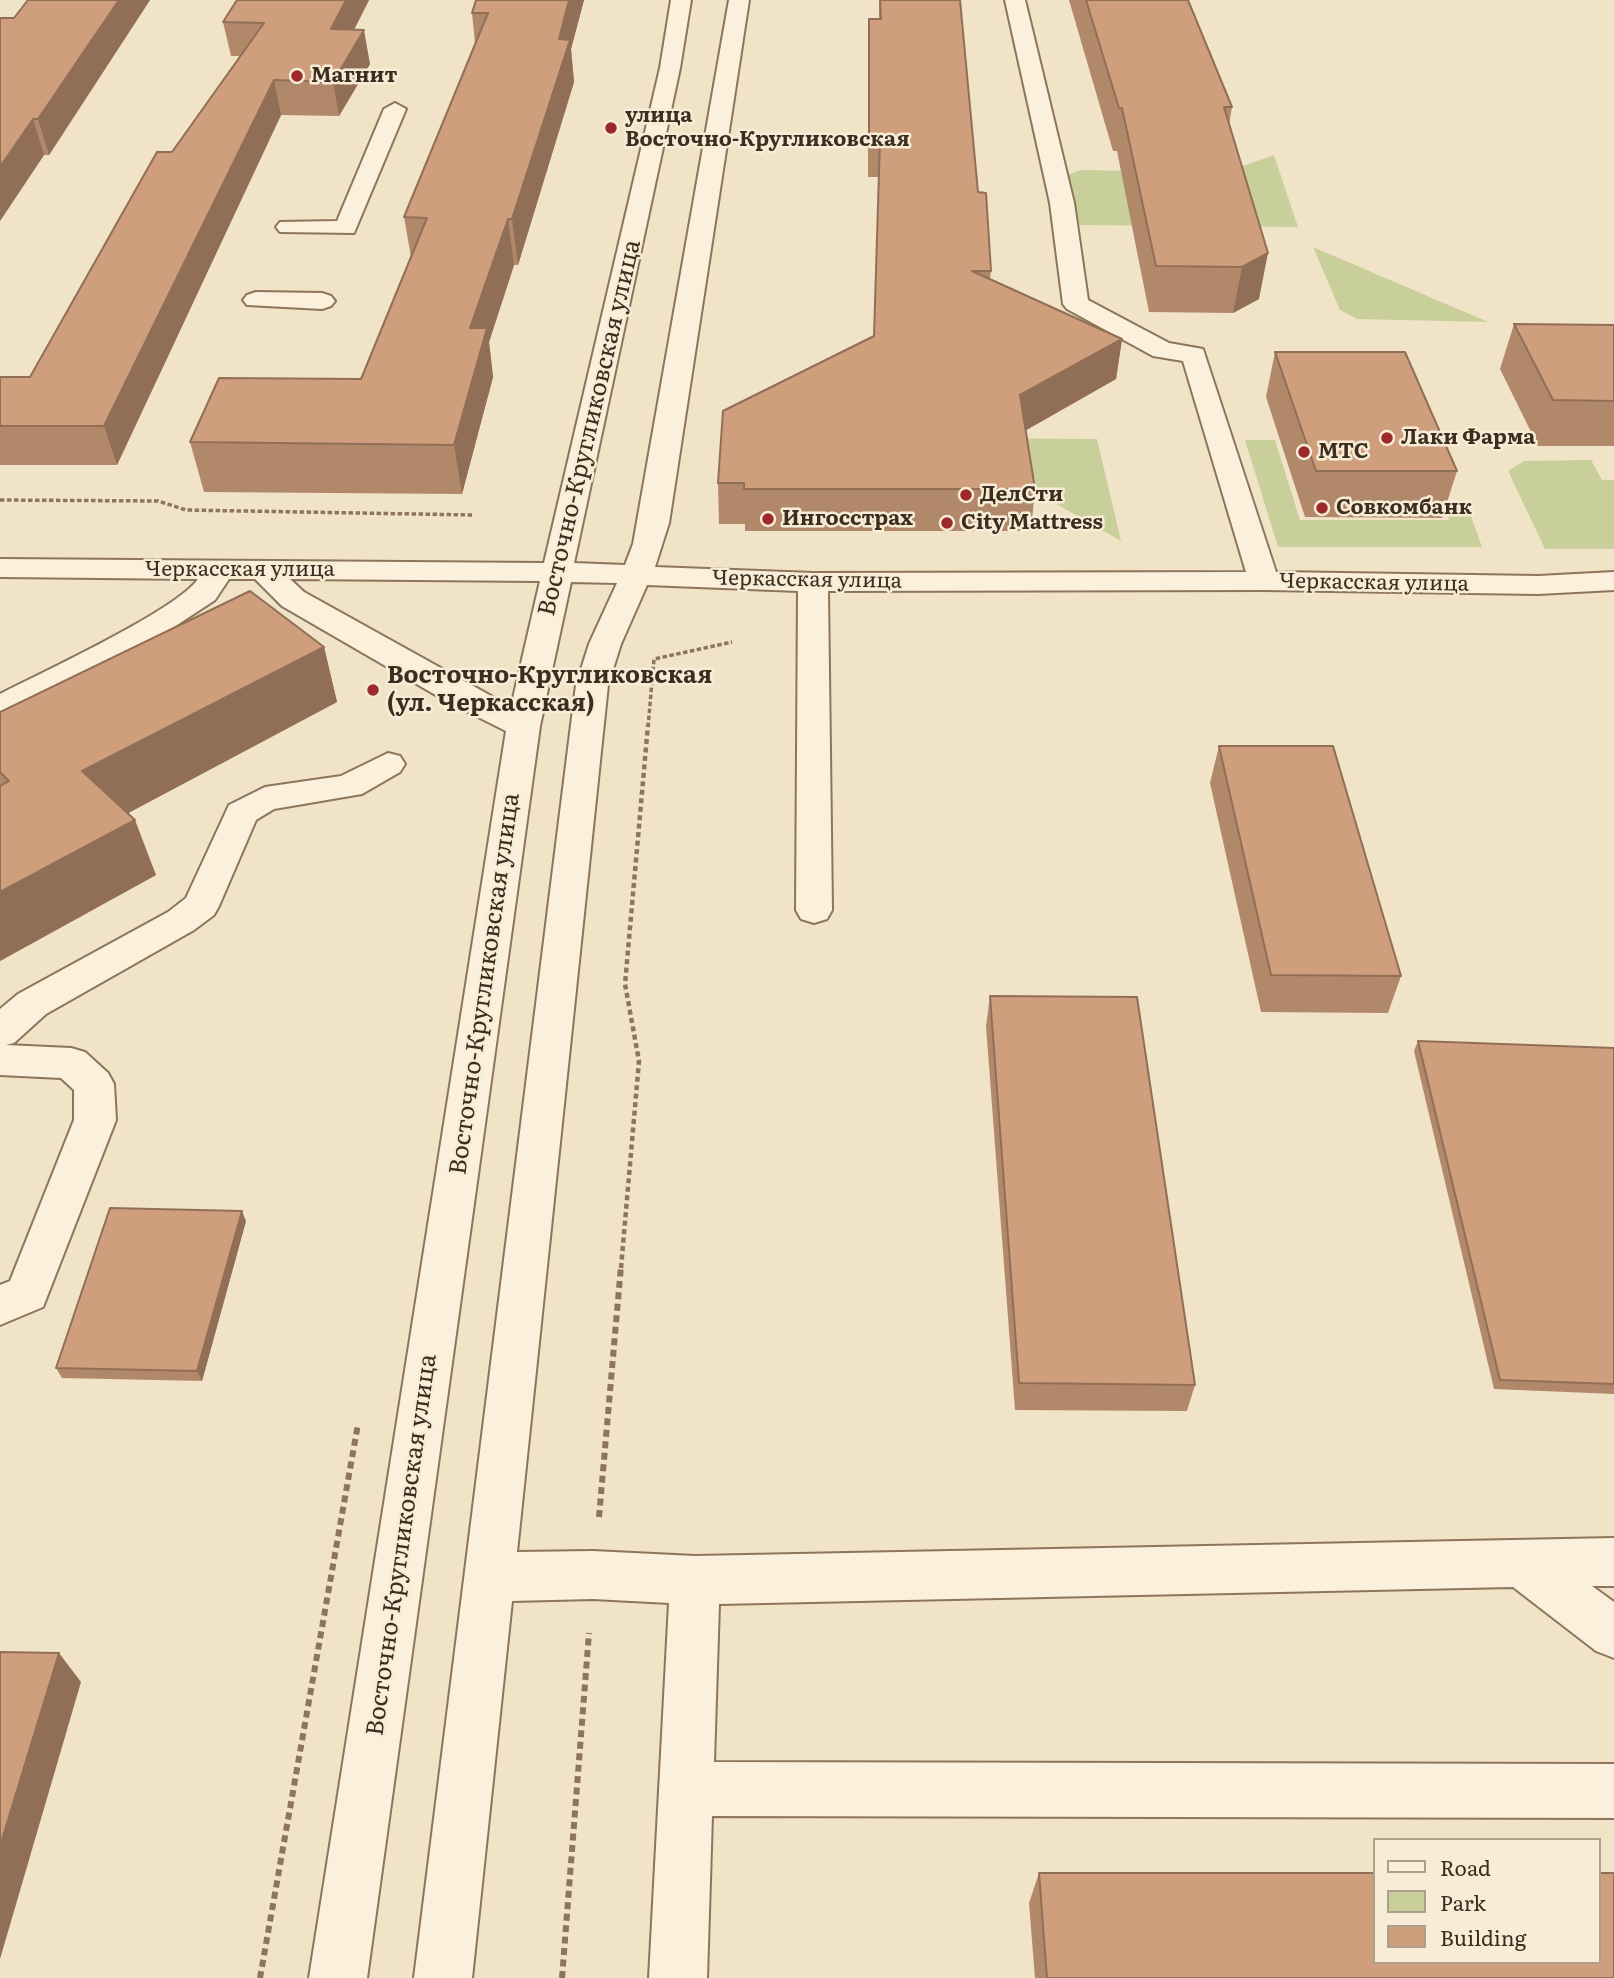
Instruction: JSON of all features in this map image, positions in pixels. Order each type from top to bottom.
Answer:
[{"type":"street","name":"Восточно-Кругликовская улица","points":[[338,1978],[523,726],[670,68],[681,0]]},
{"type":"street","points":[[443,1978],[592,685],[598,657],[647,554],[738,0]]},
{"type":"street","points":[[1015,0],[1062,204],[1076,304],[1162,350],[1195,355],[1264,581]]},
{"type":"street","points":[[288,227],[325,239],[346,228],[395,109]]},
{"type":"street","points":[[256,300],[322,301]]},
{"type":"street","name":"Черкасская улица","points":[[0,568],[559,572],[813,582],[1264,581],[1538,585],[1614,581]]},
{"type":"street","points":[[0,708],[160,622],[204,593],[220,569]]},
{"type":"street","points":[[263,570],[292,599],[458,694],[477,701],[523,726]]},
{"type":"street","points":[[813,582],[814,910]]},
{"type":"street","points":[[0,1032],[32,1004],[181,921],[201,906],[241,813],[265,799],[350,786],[388,764]]},
{"type":"street","points":[[0,1060],[71,1063],[94,1084],[95,1120],[27,1294],[0,1306]]},
{"type":"street","points":[[490,1577],[593,1575],[695,1580],[1614,1562]]},
{"type":"street","points":[[1521,1563],[1614,1633]]},
{"type":"street","points":[[678,1978],[695,1580]]},
{"type":"street","points":[[686,1789],[1614,1791]]},
{"type":"path","points":[[0,500],[158,501],[186,510],[474,515]]},
{"type":"path","points":[[562,1978],[593,1575],[639,1061],[625,984],[654,659],[732,642]]},
{"type":"green space","points":[[1274,155],[1298,227],[1079,225],[1068,175],[1080,170],[1188,172],[1234,169]]},
{"type":"green space","points":[[1313,247],[1488,322],[1357,319],[1340,310]]},
{"type":"green space","points":[[941,438],[1097,439],[1121,541]]},
{"type":"green space","points":[[1245,440],[1275,440],[1300,520],[1449,520],[1446,508],[1468,508],[1482,547],[1278,547]]},
{"type":"green space","points":[[1591,460],[1602,480],[1614,480],[1614,549],[1545,549],[1508,471],[1524,461]]},
{"type":"building","points":[[28,0],[119,0],[38,119],[33,119],[0,167],[0,18],[14,18]]},
{"type":"building","points":[[237,0],[346,0],[331,29],[364,30],[333,82],[274,80],[104,426],[0,426],[0,377],[30,377],[157,152],[172,152],[264,23],[223,22]]},
{"type":"building","points":[[476,0],[569,0],[559,39],[570,40],[512,219],[508,219],[470,328],[487,328],[454,445],[190,442],[219,378],[361,379],[427,218],[404,217],[488,13],[472,13]]},
{"type":"building","points":[[880,0],[960,0],[978,192],[986,193],[991,271],[972,271],[1122,339],[1020,395],[1035,489],[744,489],[744,483],[718,483],[723,411],[874,336],[880,140],[869,140],[869,19],[881,19]]},
{"type":"building","points":[[1086,0],[1188,0],[1232,107],[1224,107],[1268,253],[1242,267],[1156,266],[1122,108],[1119,108]]},
{"type":"building","points":[[1514,324],[1614,325],[1614,401],[1553,400]]},
{"type":"building","points":[[1275,352],[1405,352],[1457,471],[1316,471]]},
{"type":"building","points":[[250,591],[324,647],[82,771],[135,820],[0,892],[0,786],[9,781],[0,772],[0,712]]},
{"type":"building","points":[[1219,746],[1333,746],[1401,976],[1271,975]]},
{"type":"building","points":[[990,996],[1137,997],[1195,1385],[1019,1383]]},
{"type":"building","points":[[1418,1041],[1614,1048],[1614,1384],[1500,1380]]},
{"type":"building","points":[[110,1208],[242,1211],[197,1371],[56,1368]]},
{"type":"building","points":[[0,1652],[59,1653],[0,1846]]},
{"type":"building","points":[[1039,1873],[1372,1873],[1372,1964],[1600,1964],[1600,1873],[1614,1873],[1614,1978],[1047,1978]]},
{"type":"place","name":"Магнит","points":[[297,76]]},
{"type":"place","name":"улица Восточно-Кругликовская","points":[[611,128]]},
{"type":"place","name":"Лаки Фарма","points":[[1387,438]]},
{"type":"place","name":"МТС","points":[[1304,452]]},
{"type":"place","name":"ДелСти","points":[[966,495]]},
{"type":"place","name":"Совкомбанк","points":[[1322,508]]},
{"type":"place","name":"Ингосстрах","points":[[768,519]]},
{"type":"place","name":"City Mattress","points":[[947,523]]},
{"type":"place","name":"Восточно-Кругликовская (ул. Черкасская)","points":[[373,690]]}]
